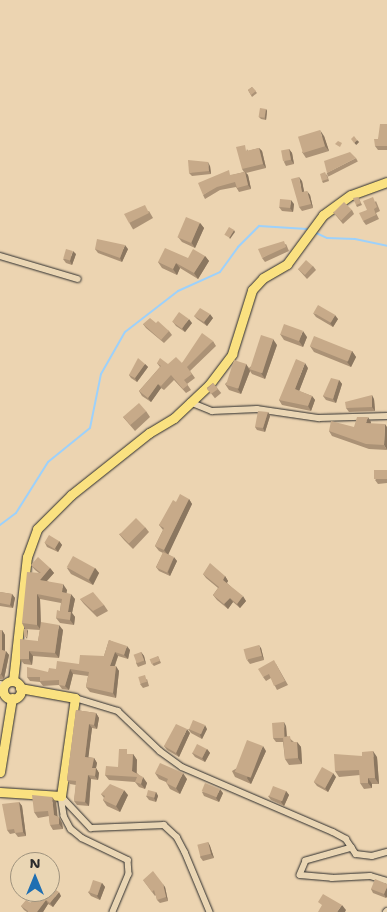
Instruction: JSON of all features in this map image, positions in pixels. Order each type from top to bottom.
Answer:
[{"type":"main road","points":[[13,681],[27,556],[37,529],[102,469],[150,432],[174,418],[190,402],[229,359],[252,290],[263,278],[287,264],[305,243],[323,215],[351,194],[387,182]]},
{"type":"main road","points":[[13,681],[2,686],[6,696],[12,698],[18,696],[20,688]]},
{"type":"main road","points":[[0,792],[61,796],[76,698],[20,688],[13,681]]},
{"type":"main road","points":[[0,772],[12,698]]},
{"type":"street","points":[[0,256],[78,279]]},
{"type":"street","points":[[190,402],[212,411],[257,409],[319,418],[387,416]]},
{"type":"street","points":[[76,698],[118,712],[160,751],[182,767],[334,832],[346,839],[356,854],[372,856],[387,852]]},
{"type":"street","points":[[61,796],[64,816],[72,829],[82,838],[128,860],[128,874],[113,912]]},
{"type":"street","points":[[61,796],[91,828],[164,824],[177,837],[186,852],[210,912]]},
{"type":"street","points":[[352,848],[306,861],[300,875],[332,878],[370,876],[387,881]]},
{"type":"building","points":[[252,87],[256,91],[251,95],[248,90]]},
{"type":"building","points":[[260,108],[266,109],[265,118],[259,117]]},
{"type":"building","points":[[380,124],[387,124],[387,146],[375,146],[374,139],[378,139]]},
{"type":"building","points":[[320,130],[325,146],[303,153],[298,137]]},
{"type":"building","points":[[354,136],[357,140],[354,143],[351,139]]},
{"type":"building","points":[[338,141],[342,143],[340,147],[335,144]]},
{"type":"building","points":[[245,145],[246,151],[259,148],[263,164],[242,169],[236,147]]},
{"type":"building","points":[[289,149],[291,160],[283,161],[281,150]]},
{"type":"building","points":[[350,152],[356,158],[327,173],[324,161]]},
{"type":"building","points":[[188,160],[208,162],[209,171],[189,173]]},
{"type":"building","points":[[229,170],[230,175],[245,172],[248,185],[237,188],[235,182],[217,187],[203,195],[198,183]]},
{"type":"building","points":[[325,172],[328,179],[322,181],[320,174]]},
{"type":"building","points":[[299,177],[302,192],[307,191],[311,204],[299,207],[291,179]]},
{"type":"building","points":[[358,197],[361,203],[356,205],[353,198]]},
{"type":"building","points":[[373,197],[377,207],[374,209],[376,215],[363,221],[359,213],[367,210],[363,201]]},
{"type":"building","points":[[280,199],[291,200],[290,208],[279,207]]},
{"type":"building","points":[[344,202],[352,210],[341,220],[333,213]]},
{"type":"building","points":[[145,205],[149,213],[129,223],[124,214]]},
{"type":"building","points":[[186,217],[200,223],[191,243],[177,237]]},
{"type":"building","points":[[229,227],[234,230],[230,238],[224,235]]},
{"type":"building","points":[[97,239],[125,245],[120,258],[95,249]]},
{"type":"building","points":[[284,241],[286,247],[262,258],[258,249]]},
{"type":"building","points":[[165,248],[188,258],[193,249],[205,256],[194,273],[176,263],[173,269],[158,262]]},
{"type":"building","points":[[66,249],[73,251],[70,261],[63,259]]},
{"type":"building","points":[[306,260],[313,266],[305,275],[298,269]]},
{"type":"building","points":[[318,305],[335,315],[331,323],[314,313]]},
{"type":"building","points":[[200,308],[210,314],[204,322],[194,316]]},
{"type":"building","points":[[179,312],[189,319],[182,329],[172,322]]},
{"type":"building","points":[[150,318],[156,323],[158,321],[169,331],[161,340],[143,324]]},
{"type":"building","points":[[284,324],[303,331],[299,341],[280,334]]},
{"type":"building","points":[[202,333],[213,341],[187,367],[192,374],[184,380],[188,385],[183,389],[171,375],[161,386],[158,384],[148,398],[139,391],[161,366],[157,363],[160,358],[168,364],[176,357],[182,363]]},
{"type":"building","points":[[261,335],[273,339],[262,373],[250,369]]},
{"type":"building","points":[[314,336],[352,351],[348,362],[310,346]]},
{"type":"building","points":[[138,358],[145,364],[135,378],[129,375]]},
{"type":"building","points":[[296,359],[305,363],[295,389],[312,396],[308,406],[279,400]]},
{"type":"building","points":[[234,360],[246,364],[238,389],[226,385]]},
{"type":"building","points":[[331,378],[339,380],[333,399],[323,396]]},
{"type":"building","points":[[213,383],[218,389],[211,394],[207,389]]},
{"type":"building","points":[[372,395],[372,407],[346,408],[345,402]]},
{"type":"building","points":[[139,403],[146,411],[130,425],[123,417]]},
{"type":"building","points":[[258,411],[268,412],[263,428],[255,427]]},
{"type":"building","points":[[357,417],[368,417],[366,423],[385,424],[384,445],[366,444],[329,431],[331,421],[354,427]]},
{"type":"building","points":[[374,470],[387,470],[387,479],[374,479]]},
{"type":"building","points":[[180,494],[189,499],[164,550],[155,546],[164,528],[159,525],[173,500],[176,502]]},
{"type":"building","points":[[136,518],[145,527],[129,543],[120,534]]},
{"type":"building","points":[[49,535],[59,541],[55,549],[44,543]]},
{"type":"building","points":[[163,552],[174,557],[167,572],[156,568]]},
{"type":"building","points":[[73,556],[95,568],[89,579],[67,567]]},
{"type":"building","points":[[38,557],[50,568],[40,580],[63,584],[62,592],[71,594],[68,612],[71,612],[70,620],[56,618],[57,610],[60,611],[62,599],[37,594],[37,625],[22,623],[27,572],[41,573],[31,565]]},
{"type":"building","points":[[210,563],[225,576],[223,580],[243,596],[237,604],[230,598],[224,604],[213,595],[219,587],[203,574]]},
{"type":"building","points":[[0,592],[12,594],[10,605],[0,603]]},
{"type":"building","points":[[93,592],[104,605],[93,611],[80,599]]},
{"type":"building","points":[[41,622],[59,625],[55,653],[29,651],[29,659],[20,659],[20,639],[38,641]]},
{"type":"building","points":[[24,629],[27,629],[27,637],[24,637]]},
{"type":"building","points":[[0,630],[2,630],[2,650],[6,651],[1,674],[0,674]]},
{"type":"building","points":[[109,640],[127,646],[124,655],[115,652],[110,666],[116,666],[113,693],[86,687],[89,672],[70,669],[65,686],[59,685],[59,680],[40,681],[40,677],[27,677],[27,667],[48,672],[49,668],[56,669],[57,661],[79,664],[80,655],[104,656]]},
{"type":"building","points":[[259,645],[262,656],[246,660],[244,649]]},
{"type":"building","points":[[141,652],[144,660],[137,663],[134,655]]},
{"type":"building","points":[[158,656],[160,661],[152,664],[150,659]]},
{"type":"building","points":[[274,660],[285,681],[274,686],[269,674],[263,677],[258,669]]},
{"type":"building","points":[[145,675],[147,682],[140,684],[138,677]]},
{"type":"building","points":[[76,710],[96,713],[94,725],[89,724],[85,757],[94,758],[92,768],[96,768],[95,776],[88,775],[85,802],[74,801],[76,781],[67,780]]},
{"type":"building","points":[[193,720],[205,725],[201,734],[189,729]]},
{"type":"building","points":[[284,722],[284,737],[273,738],[272,723]]},
{"type":"building","points":[[176,724],[187,729],[176,753],[164,746]]},
{"type":"building","points":[[290,736],[291,742],[297,742],[298,758],[285,759],[283,737]]},
{"type":"building","points":[[247,740],[263,746],[251,778],[235,772]]},
{"type":"building","points":[[197,744],[207,749],[202,758],[192,753]]},
{"type":"building","points":[[119,749],[127,749],[127,754],[133,754],[132,771],[143,777],[141,784],[135,782],[137,777],[105,775],[106,766],[118,767]]},
{"type":"building","points":[[373,751],[375,778],[368,778],[368,783],[360,783],[359,770],[335,771],[334,754],[362,756],[362,752]]},
{"type":"building","points":[[160,763],[183,773],[176,788],[166,783],[168,779],[155,773]]},
{"type":"building","points":[[322,767],[333,773],[325,788],[314,782]]},
{"type":"building","points":[[205,783],[220,789],[216,797],[202,791]]},
{"type":"building","points":[[110,784],[124,790],[116,806],[103,800],[105,796],[101,794]]},
{"type":"building","points":[[273,786],[286,791],[282,801],[269,796]]},
{"type":"building","points":[[148,790],[156,792],[154,798],[147,796]]},
{"type":"building","points":[[32,795],[52,797],[54,815],[59,817],[59,824],[50,825],[48,811],[34,812]]},
{"type":"building","points":[[19,802],[23,832],[15,833],[14,829],[7,830],[2,804]]},
{"type":"building","points":[[208,842],[211,854],[200,856],[197,845]]},
{"type":"building","points":[[153,871],[163,884],[166,897],[157,900],[154,890],[152,892],[143,880]]},
{"type":"building","points":[[375,879],[387,884],[384,894],[371,889]]},
{"type":"building","points":[[93,880],[102,883],[98,895],[89,892]]},
{"type":"building","points":[[323,894],[342,905],[337,912],[318,912],[322,905],[318,902]]},
{"type":"building","points":[[24,902],[44,902],[37,912],[28,912],[21,906]]},
{"type":"waterway","points":[[0,525],[16,513],[48,462],[90,428],[101,374],[125,332],[178,291],[220,272],[238,247],[259,226],[307,229]]},
{"type":"waterway","points":[[314,232],[327,238],[355,239],[387,246]]}]
